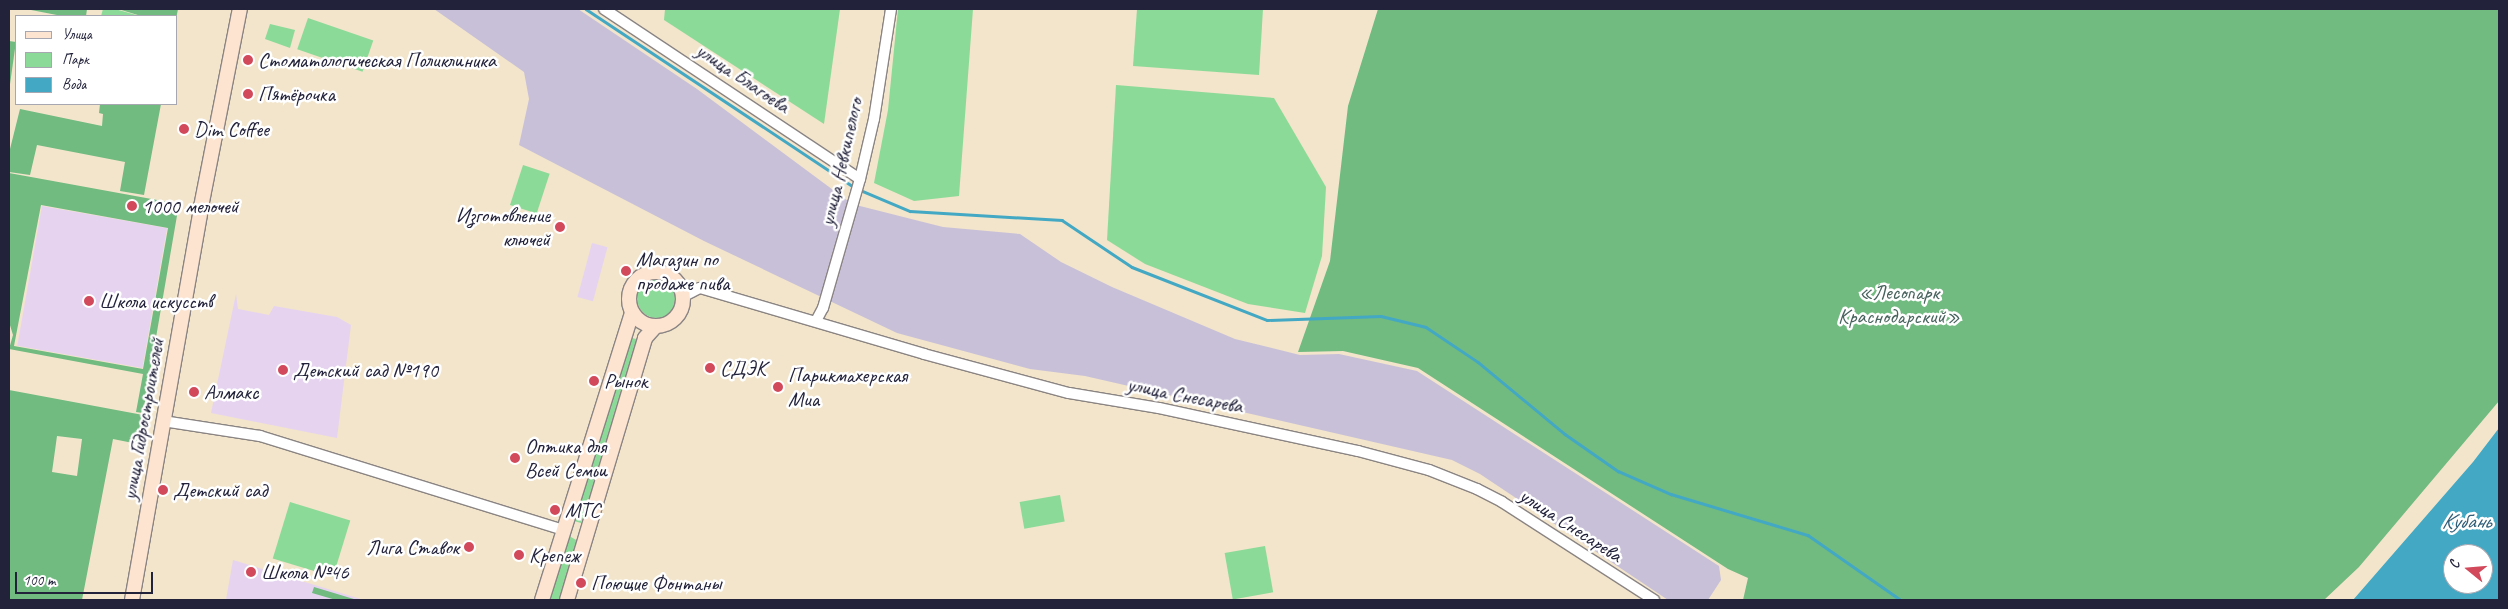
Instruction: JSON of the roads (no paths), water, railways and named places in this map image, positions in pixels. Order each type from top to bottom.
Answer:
[{"type":"street","name":"улица Гидростроителей","points":[[132,600],[163,421],[240,9]]},
{"type":"street","name":"улица Благоева","points":[[604,9],[859,182]]},
{"type":"street","name":"улица Невкипелого","points":[[816,321],[823,308],[859,182],[874,119],[891,9]]},
{"type":"street","points":[[542,600],[632,313],[631,289],[638,279],[648,273],[660,272],[671,276],[680,284],[684,296],[679,316],[668,324],[655,327],[642,323],[632,313]]},
{"type":"street","name":"улица Снесарева","points":[[684,296],[700,288],[1069,393],[1204,417],[1429,470],[1477,488],[1502,502],[1654,600]]},
{"type":"street","points":[[567,600],[645,338],[655,327]]},
{"type":"street","points":[[163,421],[260,436],[564,529],[585,542]]},
{"type":"street","points":[[564,529],[590,526]]},
{"type":"water","name":"Кубань","points":[[2499,428],[2499,600],[2353,600],[2473,462]]},
{"type":"waterway","points":[[586,9],[855,188]]},
{"type":"waterway","points":[[860,190],[910,211],[1062,220],[1132,267],[1267,320],[1381,316],[1426,327],[1478,362],[1565,434],[1618,471],[1671,494],[1808,535],[1901,600]]},
{"type":"place","name":"Стоматологическая Поликлиника","points":[[248,60]]},
{"type":"place","name":"Пятёрочка","points":[[248,94]]},
{"type":"place","name":"Dim Coffee","points":[[184,129]]},
{"type":"place","name":"1000 мелочей","points":[[132,206]]},
{"type":"place","name":"Изготовление ключей","points":[[560,227]]},
{"type":"place","name":"Магазин по продаже пива","points":[[626,271]]},
{"type":"place","name":"Школа искусств","points":[[89,301]]},
{"type":"place","name":"СДЭК","points":[[710,368]]},
{"type":"place","name":"Детский сад №190","points":[[283,370]]},
{"type":"place","name":"Рынок","points":[[594,381]]},
{"type":"place","name":"Парикмахерская Миа","points":[[778,387]]},
{"type":"place","name":"Алмакс","points":[[194,392]]},
{"type":"place","name":"Оптика для Всей Семьи","points":[[515,458]]},
{"type":"place","name":"Детский сад","points":[[163,490]]},
{"type":"place","name":"МТС","points":[[555,510]]},
{"type":"place","name":"Лига Ставок","points":[[469,547]]},
{"type":"place","name":"Крепеж","points":[[519,555]]},
{"type":"place","name":"Школа №46","points":[[251,572]]},
{"type":"place","name":"Поющие Фонтаны","points":[[581,583]]},
{"type":"park label","name":"«Лесопарк Краснодарский»","points":[[1899,304]]}]
